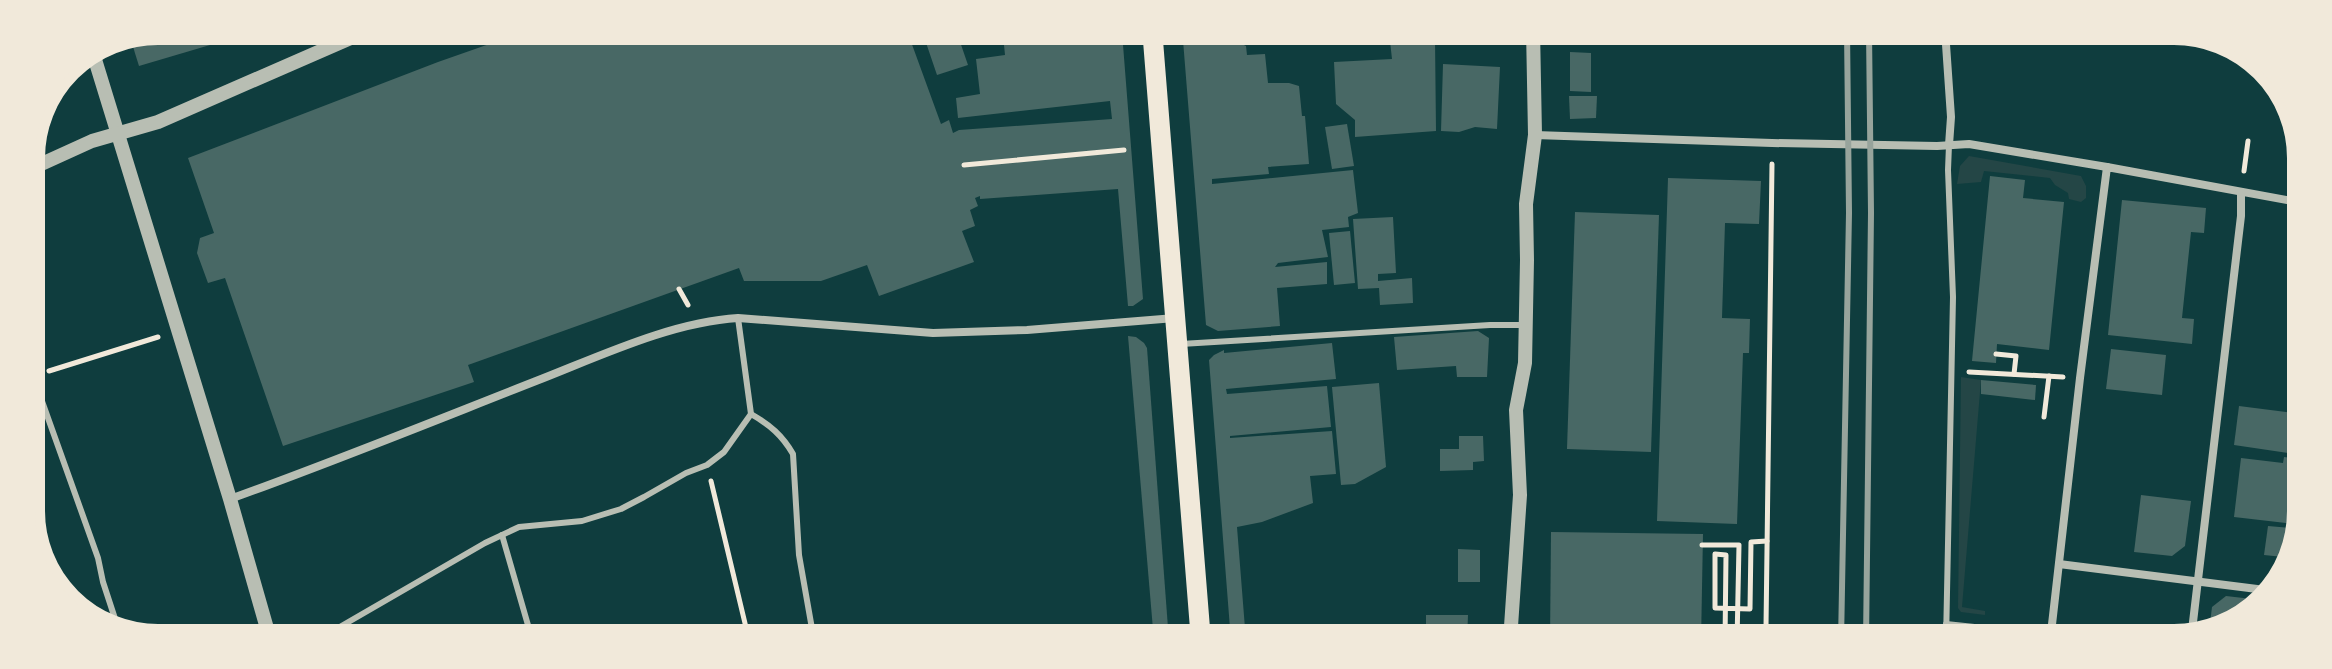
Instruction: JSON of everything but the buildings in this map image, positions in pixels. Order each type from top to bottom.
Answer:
[{"type":"main road","points":[[1153,40],[1200,629]]},
{"type":"street","points":[[40,165],[92,141],[158,122],[346,40]]},
{"type":"street","points":[[1511,629],[1520,495],[1516,410],[1525,363],[1526,204],[1535,135],[1533,40]]},
{"type":"street","points":[[1946,40],[1950,89],[1949,145]]},
{"type":"street","points":[[95,59],[267,629]]},
{"type":"street","points":[[1535,135],[1772,143],[1969,144],[2292,201]]},
{"type":"street","points":[[2051,629],[2107,167]]},
{"type":"street","points":[[2192,628],[2241,216],[2241,192]]},
{"type":"street","points":[[230,499],[611,352],[714,320],[738,318],[933,333],[1027,330],[1175,318]]},
{"type":"street","points":[[2059,564],[2262,590]]},
{"type":"lane","points":[[1946,629],[1953,297],[1949,145]]},
{"type":"lane","points":[[336,629],[485,543],[519,527],[582,521],[621,509],[686,473],[707,465],[724,452],[751,414],[738,318]]},
{"type":"lane","points":[[1178,344],[1525,325]]},
{"type":"lane","points":[[40,404],[98,558],[116,621]]},
{"type":"lane","points":[[751,414],[769,424],[793,454],[799,555],[812,629]]},
{"type":"lane","points":[[502,535],[529,629]]},
{"type":"lane","points":[[1946,624],[1983,629]]},
{"type":"path","points":[[2241,192],[2248,141]]},
{"type":"path","points":[[1772,143],[1766,627],[1937,629]]},
{"type":"path","points":[[964,165],[1124,150]]},
{"type":"path","points":[[40,374],[178,330]]},
{"type":"path","points":[[1996,354],[2016,356],[2014,374]]},
{"type":"path","points":[[1952,370],[2080,378]]},
{"type":"path","points":[[2044,417],[2049,376]]},
{"type":"path","points":[[707,465],[746,629]]},
{"type":"path","points":[[1725,629],[1725,608],[1726,555],[1715,554],[1715,608],[1725,608],[1750,609],[1751,542],[1767,541]]},
{"type":"path","points":[[1702,545],[1739,545],[1737,629]]},
{"type":"shaded area","points":[[1969,156],[2081,176],[2086,186],[2086,198],[2081,202],[2069,199],[2068,193],[2050,178],[1984,171],[1981,182],[1957,184],[1960,166]]},
{"type":"shaded area","points":[[1961,377],[1981,380],[1962,607],[1985,611],[1985,615],[1961,612],[1958,608]]},
{"type":"railway","points":[[1841,629],[1849,213],[1847,40]]},
{"type":"railway","points":[[1866,629],[1871,213],[1869,40]]}]
